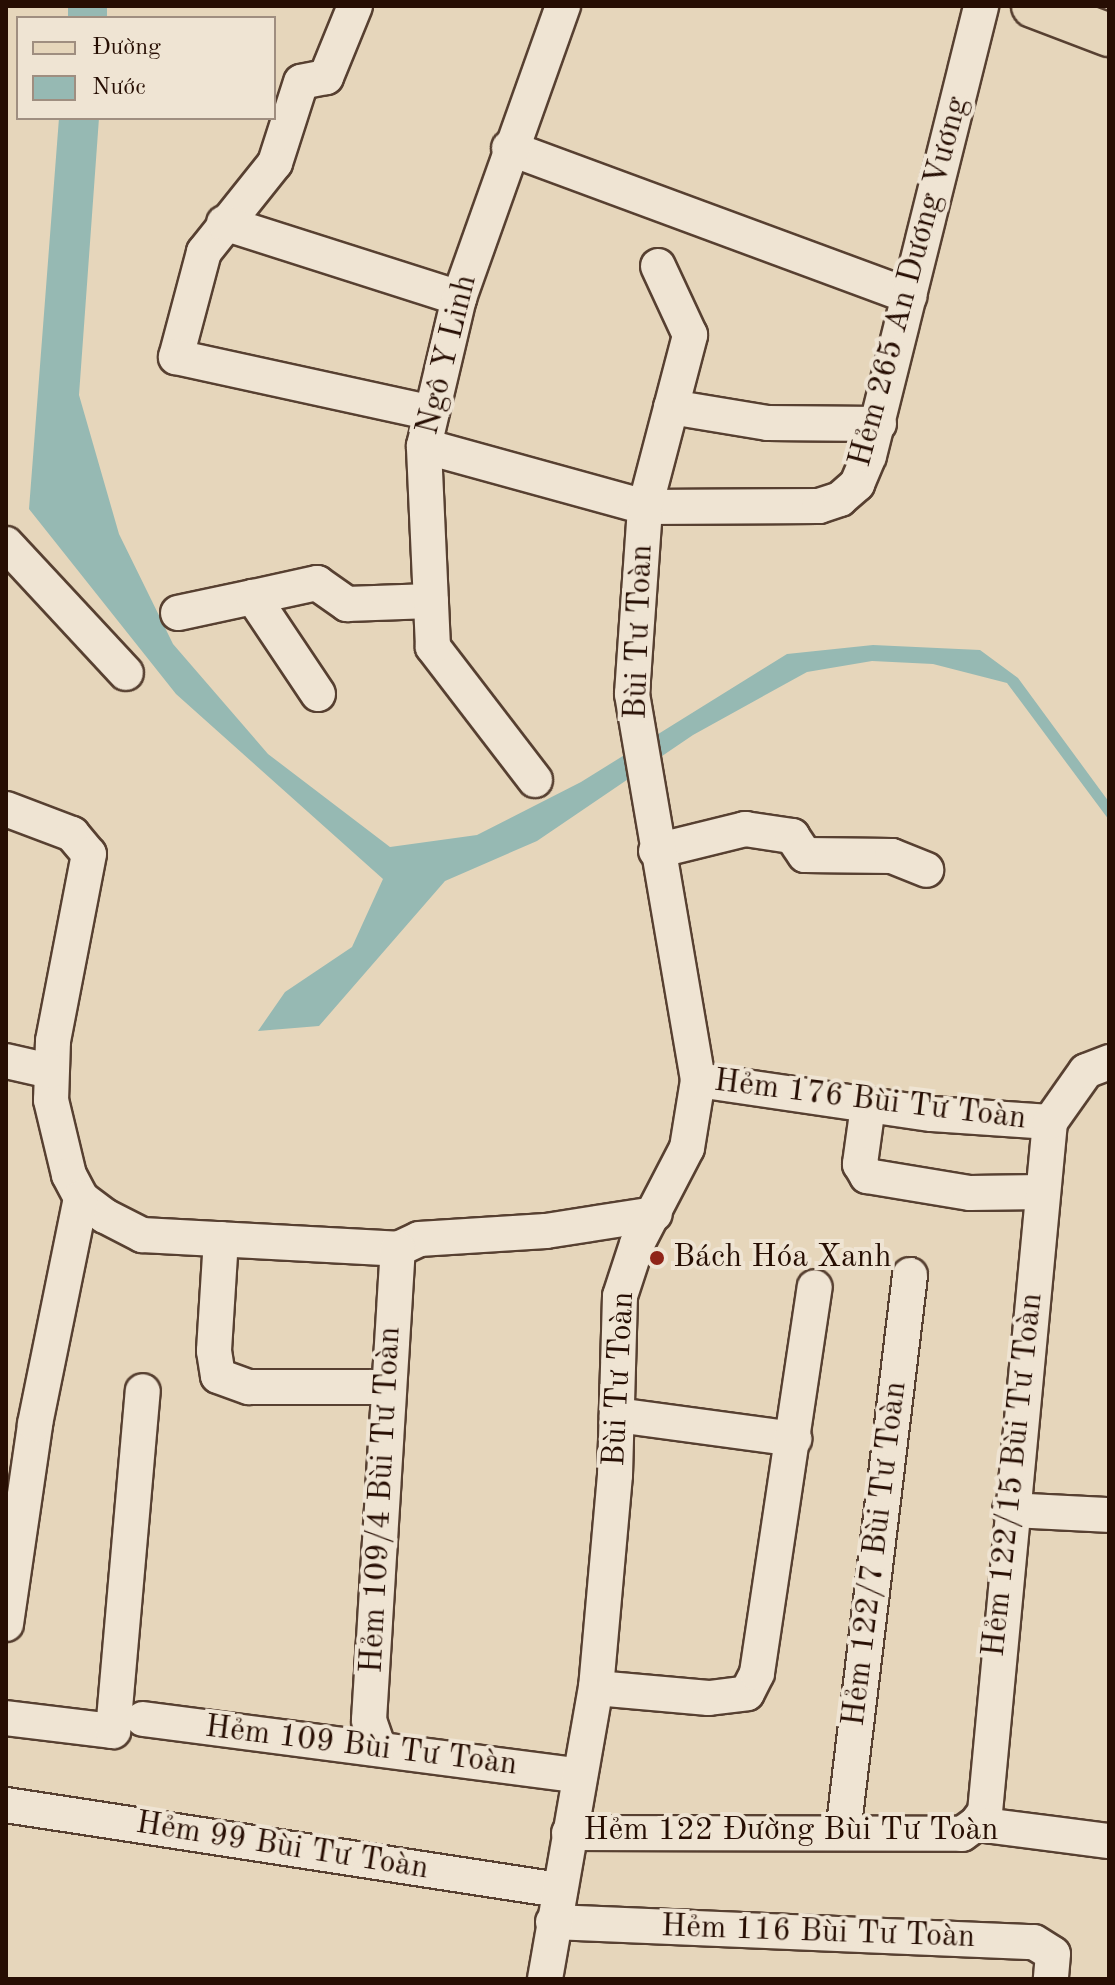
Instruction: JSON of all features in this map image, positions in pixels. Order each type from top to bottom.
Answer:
[{"type":"main road","points":[[1033,6],[1109,35]]},
{"type":"street","points":[[355,6],[326,77],[301,82],[275,163],[224,223],[459,298]]},
{"type":"street","name":"Ngô Y Linh","points":[[535,780],[433,647],[426,429],[459,298],[509,148],[563,6]]},
{"type":"street","name":"Hẻm 265 An Dương Vương","points":[[224,223],[204,252],[176,357],[426,429],[645,507],[819,506],[840,499],[857,484],[879,424],[981,6]]},
{"type":"street","points":[[509,148],[910,296]]},
{"type":"street","name":"Bùi Tư Toàn","points":[[545,1979],[596,1688],[617,1415],[620,1296],[637,1244],[687,1148],[698,1080],[635,729],[632,663],[645,507],[690,335],[658,266]]},
{"type":"street","points":[[671,407],[768,423],[879,424]]},
{"type":"street","points":[[6,544],[126,673]]},
{"type":"street","points":[[178,613],[317,583],[347,604],[431,601]]},
{"type":"street","points":[[253,597],[318,694]]},
{"type":"street","points":[[6,809],[72,834],[89,854],[63,984],[50,1071],[57,1137],[81,1198],[35,1424],[6,1624]]},
{"type":"street","points":[[655,843],[745,829],[792,836],[805,855],[892,856],[926,870]]},
{"type":"street","points":[[6,1061],[50,1071]]},
{"type":"street","name":"Hẻm 176 Bùi Tư Toàn","points":[[698,1080],[868,1106],[1050,1122],[1086,1071],[1109,1062]]},
{"type":"street","points":[[868,1106],[860,1164],[867,1176],[970,1193],[1043,1192]]},
{"type":"street","name":"Hẻm 122/15 Bùi Tư Toàn","points":[[976,1824],[985,1812],[1010,1510],[1050,1122]]},
{"type":"street","points":[[81,1198],[142,1235],[398,1249],[419,1239],[546,1231],[655,1214]]},
{"type":"street","points":[[221,1239],[214,1351],[218,1376],[249,1387],[387,1387]]},
{"type":"street","name":"Hẻm 109/4 Bùi Tư Toàn","points":[[379,1749],[369,1720],[387,1387],[398,1249]]},
{"type":"street","name":"Hẻm 122/7 Bùi Tư Toàn","points":[[843,1833],[910,1275]]},
{"type":"street","points":[[596,1688],[729,1697],[747,1693],[757,1673],[815,1287]]},
{"type":"street","points":[[6,1718],[113,1731],[143,1391]]},
{"type":"street","points":[[617,1415],[794,1439]]},
{"type":"street","points":[[1010,1510],[1109,1515]]},
{"type":"street","name":"Hẻm 109 Bùi Tư Toàn","points":[[143,1719],[579,1776]]},
{"type":"street","name":"Hẻm 99 Bùi Tư Toàn","points":[[6,1805],[556,1906]]},
{"type":"street","name":"Hẻm 122 Đường Bùi Tư Toàn","points":[[569,1833],[962,1834],[976,1824],[1109,1841]]},
{"type":"street","name":"Hẻm 116 Bùi Tư Toàn","points":[[556,1906],[1034,1942],[1053,1954],[1051,1979]]},
{"type":"water","points":[[68,6],[107,6],[107,16],[68,16]]},
{"type":"water","points":[[59,120],[99,120],[79,395],[119,534],[173,644],[268,754],[390,847],[477,835],[581,782],[787,654],[873,645],[980,650],[1018,678],[1109,802],[1109,820],[1007,683],[933,664],[872,661],[807,672],[693,735],[537,841],[445,881],[319,1026],[258,1031],[285,992],[352,947],[383,879],[176,694],[29,509]]},
{"type":"place","name":"Bách Hóa Xanh","points":[[657,1258]]}]
